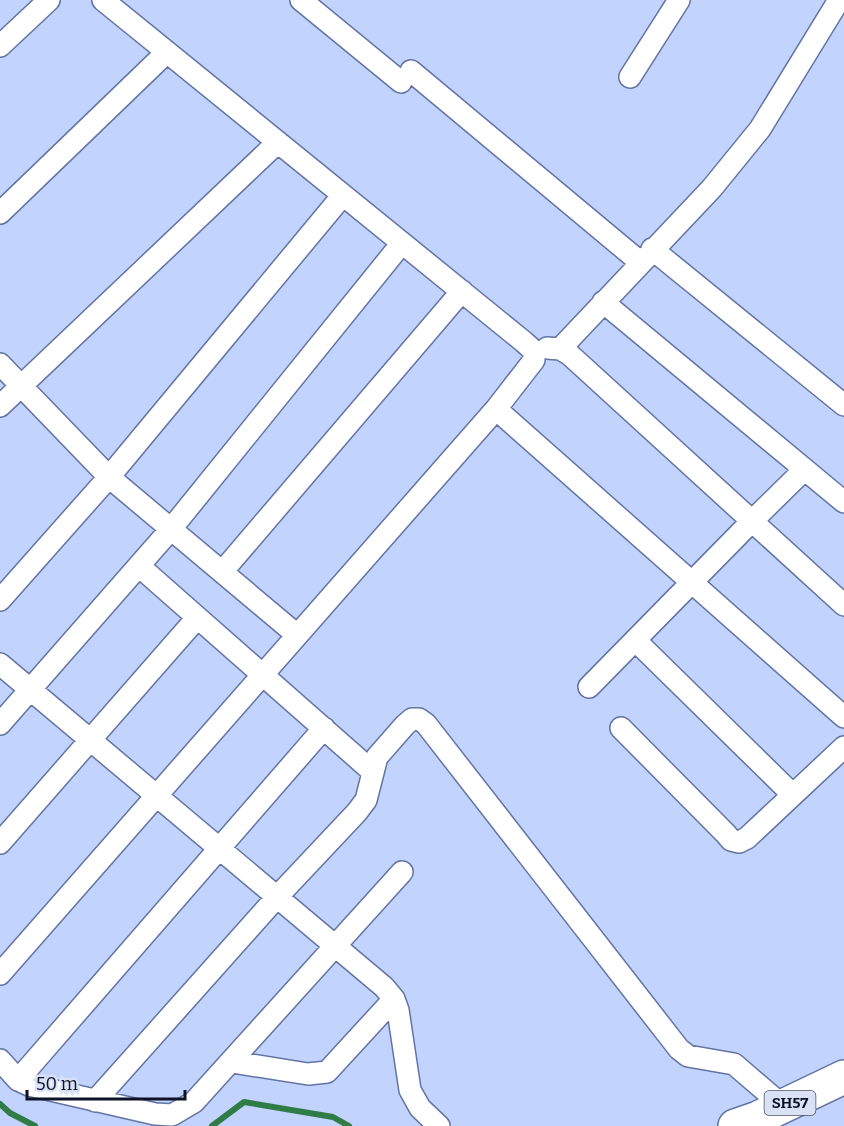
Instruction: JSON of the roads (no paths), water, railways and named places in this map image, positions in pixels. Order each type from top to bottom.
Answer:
[{"type":"main road","name":"SH57","points":[[735,1126],[758,1118],[844,1077]]},
{"type":"street","points":[[0,46],[49,0]]},
{"type":"street","points":[[104,0],[534,351]]},
{"type":"street","points":[[301,0],[646,255],[844,405]]},
{"type":"street","points":[[630,77],[679,0]]},
{"type":"street","points":[[560,349],[646,255],[712,188],[760,129],[839,0]]},
{"type":"street","points":[[0,213],[167,52]]},
{"type":"street","points":[[0,406],[278,142]]},
{"type":"street","points":[[0,600],[109,477],[344,195]]},
{"type":"street","points":[[0,724],[171,529],[402,243]]},
{"type":"street","points":[[222,572],[462,291]]},
{"type":"street","points":[[603,302],[844,502]]},
{"type":"street","points":[[534,351],[549,348],[560,349],[569,354],[844,605]]},
{"type":"street","points":[[0,974],[496,409],[529,368],[534,360],[534,351]]},
{"type":"street","points":[[0,364],[109,477],[297,635]]},
{"type":"street","points":[[496,409],[844,717]]},
{"type":"street","points":[[590,687],[691,582],[804,470]]},
{"type":"street","points":[[139,566],[373,772]]},
{"type":"street","points":[[0,843],[197,618]]},
{"type":"street","points":[[635,640],[793,795]]},
{"type":"street","points":[[0,664],[384,987],[394,999],[398,1010],[410,1090],[420,1108],[439,1126]]},
{"type":"street","points":[[95,1101],[277,897],[357,812],[366,800],[377,757],[405,725],[412,719],[419,719],[426,724],[679,1049],[688,1056],[734,1064],[783,1106]]},
{"type":"street","points":[[18,1080],[324,728]]},
{"type":"street","points":[[621,728],[732,840],[739,842],[747,838],[844,747]]},
{"type":"street","points":[[0,1060],[18,1080],[29,1085],[155,1114],[172,1115],[194,1102],[232,1062],[402,872]]},
{"type":"street","points":[[232,1062],[308,1074],[327,1072],[394,999]]},
{"type":"waterway","points":[[212,1126],[244,1102],[333,1117],[349,1126]]},
{"type":"waterway","points":[[0,1104],[10,1113],[35,1126]]}]
